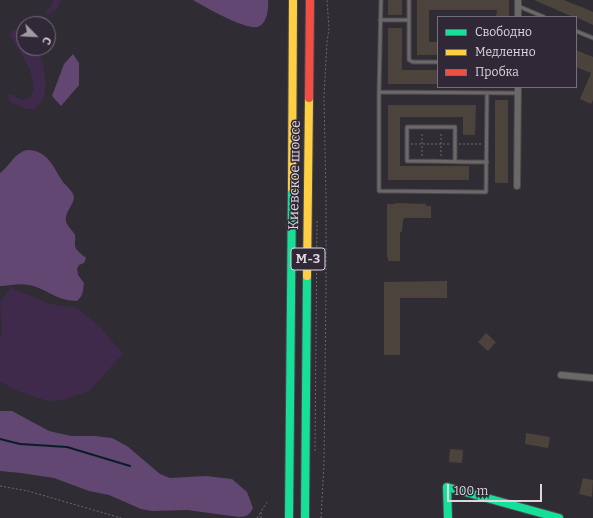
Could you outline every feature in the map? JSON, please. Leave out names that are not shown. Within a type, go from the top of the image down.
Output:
[{"type":"main road","name":"Киевское шоссе","points":[[289,518],[293,0]]},
{"type":"main road","name":"Киевское шоссе","points":[[305,518],[310,0]]},
{"type":"main road","points":[[448,518],[447,487],[559,518]]},
{"type":"street","points":[[518,3],[518,16]]},
{"type":"street","points":[[517,186],[518,90]]},
{"type":"street","points":[[561,375],[593,378]]},
{"type":"lane","points":[[380,0],[379,191],[486,192],[487,93]]},
{"type":"lane","points":[[408,0],[409,60],[413,62],[437,62]]},
{"type":"lane","points":[[518,3],[542,16]]},
{"type":"lane","points":[[380,20],[408,20]]},
{"type":"lane","points":[[577,31],[593,38]]},
{"type":"lane","points":[[379,92],[487,93],[518,90]]},
{"type":"lane","points":[[455,162],[455,127],[407,127],[407,161],[441,161],[455,162],[486,162]]},
{"type":"path","points":[[321,518],[324,464],[326,273],[324,96],[329,29],[327,0]]},
{"type":"path","points":[[422,127],[422,161]]},
{"type":"path","points":[[441,161],[442,127]]},
{"type":"path","points":[[407,144],[486,144]]},
{"type":"path","points":[[0,486],[28,492],[121,518]]},
{"type":"path","points":[[257,518],[268,500]]},
{"type":"path","points":[[261,511],[261,518]]},
{"type":"shaded area","points":[[53,0],[61,0],[56,10],[46,15],[47,10],[52,6]]},
{"type":"shaded area","points":[[193,0],[268,0],[268,12],[265,20],[260,26],[251,27],[224,17]]},
{"type":"shaded area","points":[[14,29],[16,30],[16,45],[10,35]]},
{"type":"shaded area","points":[[73,54],[79,63],[79,85],[61,106],[52,96],[64,64]]},
{"type":"shaded area","points":[[22,56],[40,56],[46,84],[43,100],[35,109],[27,109],[10,102],[8,95],[11,94],[21,100],[29,99],[34,88],[30,69]]},
{"type":"shaded area","points":[[27,150],[40,153],[49,160],[74,197],[67,214],[66,222],[75,235],[76,248],[86,258],[84,263],[79,265],[77,269],[78,275],[84,283],[82,295],[77,301],[63,299],[42,289],[26,284],[0,286],[0,173],[15,157]]},
{"type":"shaded area","points":[[11,288],[50,304],[77,308],[99,326],[123,354],[89,391],[63,400],[48,401],[15,390],[0,381],[0,341],[2,329],[0,302]]},
{"type":"shaded area","points":[[0,411],[12,411],[49,431],[71,436],[112,438],[127,446],[160,474],[170,478],[206,476],[232,479],[247,492],[253,508],[248,515],[239,517],[187,510],[152,511],[141,509],[109,495],[89,491],[54,478],[0,471]]},
{"type":"building","points":[[388,0],[402,0],[402,15],[388,15]]},
{"type":"building","points":[[417,0],[509,0],[509,16],[496,16],[497,10],[429,10],[429,42],[437,42],[437,55],[417,55]]},
{"type":"building","points":[[534,0],[564,0],[584,8],[593,12],[593,25],[577,17],[577,16],[571,16]]},
{"type":"building","points":[[388,28],[402,28],[402,70],[437,70],[437,84],[388,84]]},
{"type":"building","points":[[577,50],[593,57],[593,100],[591,104],[580,99],[591,73],[577,67]]},
{"type":"building","points":[[495,100],[508,100],[508,183],[495,183]]},
{"type":"building","points":[[388,105],[476,105],[475,135],[463,135],[463,117],[400,117],[400,166],[469,166],[469,180],[388,180]]},
{"type":"building","points":[[387,204],[426,204],[426,206],[431,206],[431,218],[404,218],[402,232],[400,232],[400,261],[388,261]]},
{"type":"building","points":[[447,281],[447,298],[400,298],[400,355],[384,355],[384,282]]},
{"type":"building","points":[[486,333],[496,342],[488,351],[478,342]]},
{"type":"building","points":[[526,433],[550,437],[548,448],[525,444]]},
{"type":"building","points":[[450,449],[463,450],[462,463],[449,462]]},
{"type":"building","points":[[583,478],[593,480],[592,497],[579,494]]},
{"type":"waterway","points":[[0,439],[20,444],[67,447],[130,466]]},
{"type":"traffic: fast","points":[[289,518],[292,189]]},
{"type":"traffic: fast","points":[[305,518],[307,276]]},
{"type":"traffic: fast","points":[[448,518],[447,487],[559,518]]},
{"type":"traffic: slow","points":[[292,189],[293,0]]},
{"type":"traffic: slow","points":[[307,276],[309,98]]},
{"type":"traffic: jam","points":[[309,98],[310,0]]}]
